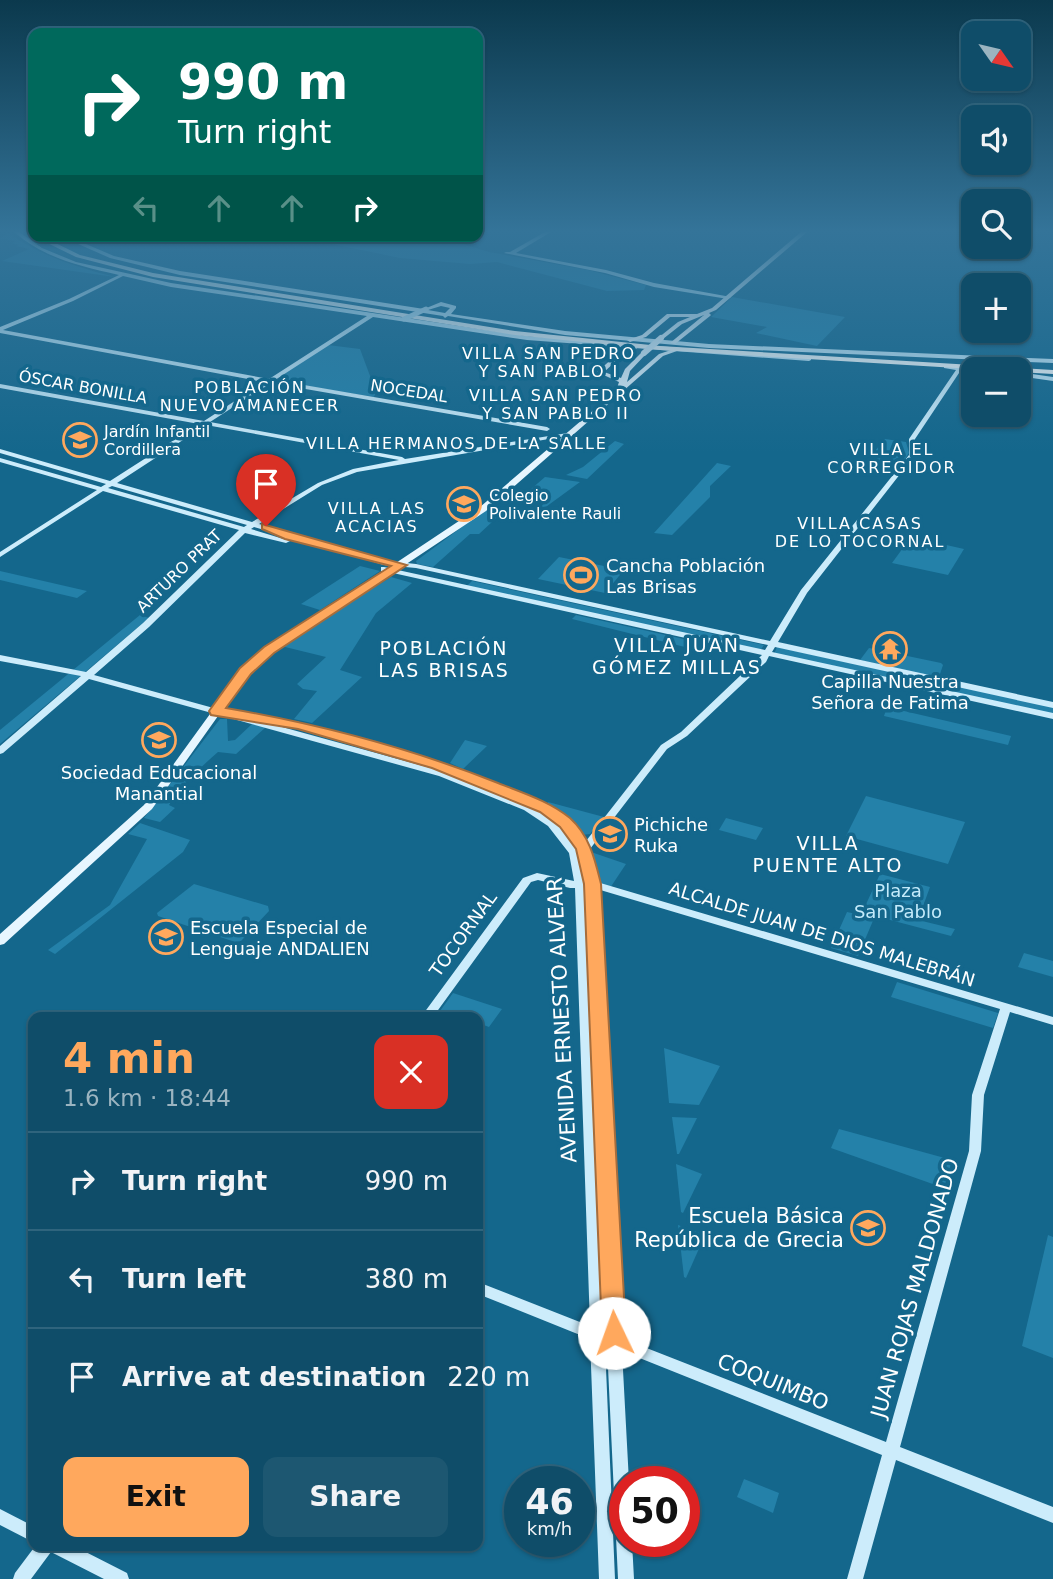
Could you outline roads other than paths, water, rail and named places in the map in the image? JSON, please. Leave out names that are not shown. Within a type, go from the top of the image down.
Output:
[{"type":"highway","points":[[343,306],[500,331],[660,348],[961,365]]},
{"type":"highway","points":[[362,306],[495,327],[658,345],[1053,371]]},
{"type":"highway","points":[[1031,369],[1053,371]]},
{"type":"main road","points":[[0,330],[54,306]]},
{"type":"main road","points":[[307,306],[658,353]]},
{"type":"main road","points":[[383,306],[629,340],[646,339],[675,344],[960,368],[912,439],[912,456],[804,592],[767,654],[684,734],[664,747],[576,860]]},
{"type":"main road","points":[[402,320],[437,306]]},
{"type":"main road","points":[[445,316],[454,307],[449,306]]},
{"type":"main road","points":[[0,942],[142,813],[246,671],[269,650],[401,565],[414,562],[496,500],[640,374],[658,353],[675,344],[717,306]]},
{"type":"main road","points":[[646,339],[666,316],[700,315],[712,310]]},
{"type":"main road","points":[[0,555],[208,424],[371,316]]},
{"type":"main road","points":[[684,317],[698,323]]},
{"type":"main road","points":[[619,392],[625,372],[684,317]]},
{"type":"main road","name":"NOCEDAL","points":[[0,330],[272,382],[572,433]]},
{"type":"main road","points":[[675,344],[1053,361]]},
{"type":"main road","points":[[613,346],[622,352]]},
{"type":"main road","points":[[624,382],[600,371],[622,352],[634,348]]},
{"type":"main road","points":[[606,376],[625,372],[640,374]]},
{"type":"main road","points":[[1031,376],[1053,379]]},
{"type":"main road","name":"ÓSCAR BONILLA","points":[[0,386],[410,461]]},
{"type":"main road","name":"ARTURO PRAT","points":[[0,751],[154,617],[249,526],[337,476],[572,433]]},
{"type":"main road","points":[[0,451],[116,483],[330,554],[392,571],[1053,716]]},
{"type":"main road","points":[[0,460],[105,490],[401,565]]},
{"type":"main road","points":[[0,562],[105,490]]},
{"type":"main road","points":[[330,554],[349,553]]},
{"type":"main road","points":[[414,562],[1053,705]]},
{"type":"main road","points":[[0,658],[87,676],[216,711]]},
{"type":"main road","name":"AVENIDA ERNESTO ALVEAR","points":[[216,711],[299,725],[429,761],[538,804],[560,818],[584,849],[626,1578]]},
{"type":"main road","name":"AVENIDA ERNESTO ALVEAR","points":[[216,711],[430,769],[520,805],[558,829],[576,860],[586,885],[607,1577]]},
{"type":"main road","points":[[578,838],[594,836]]},
{"type":"main road","name":"ALCALDE JUAN DE DIOS MALEBRÁN","points":[[532,877],[586,885],[1053,1021]]},
{"type":"main road","name":"TOCORNAL","points":[[431,1012],[532,877]]},
{"type":"main road","name":"JUAN ROJAS MALDONADO","points":[[855,1579],[975,1151],[978,1095],[1006,1007]]},
{"type":"main road","name":"COQUIMBO","points":[[483,1290],[1053,1516]]},
{"type":"main road","points":[[0,1517],[28,1531]]},
{"type":"main road","points":[[22,1579],[42,1551]]},
{"type":"main road","points":[[67,1551],[121,1579]]},
{"type":"main road","points":[[607,1577],[626,1578]]},
{"type":"place","name":"Jardín Infantil Cordillera","points":[[80,440]]},
{"type":"place","name":"Colegio Polivalente Rauli","points":[[464,504]]},
{"type":"place","name":"Cancha Población Las Brisas","points":[[581,575]]},
{"type":"place","name":"Capilla Nuestra Señora de Fatima","points":[[890,649]]},
{"type":"place","name":"Sociedad Educacional Manantial","points":[[159,740]]},
{"type":"place","name":"Pichiche Ruka","points":[[610,834]]},
{"type":"place","name":"Escuela Especial de Lenguaje ANDALIEN","points":[[166,937]]},
{"type":"place","name":"Escuela Básica República de Grecia","points":[[868,1228]]},
{"type":"district","name":"VILLA SAN PEDRO Y SAN PABLO I","points":[[549,362]]},
{"type":"district","name":"POBLACIÓN NUEVO AMANECER","points":[[250,396]]},
{"type":"district","name":"VILLA SAN PEDRO Y SAN PABLO II","points":[[556,404]]},
{"type":"district","name":"VILLA HERMANOS DE LA SALLE","points":[[457,443]]},
{"type":"district","name":"VILLA EL CORREGIDOR","points":[[892,458]]},
{"type":"district","name":"VILLA LAS ACACIAS","points":[[377,517]]},
{"type":"district","name":"VILLA CASAS DE LO TOCORNAL","points":[[860,532]]},
{"type":"district","name":"VILLA JUAN GÓMEZ MILLAS","points":[[677,656]]},
{"type":"district","name":"POBLACIÓN LAS BRISAS","points":[[444,659]]},
{"type":"district","name":"VILLA PUENTE ALTO","points":[[828,854]]},
{"type":"park label","name":"Plaza San Pablo","points":[[898,900]]}]
